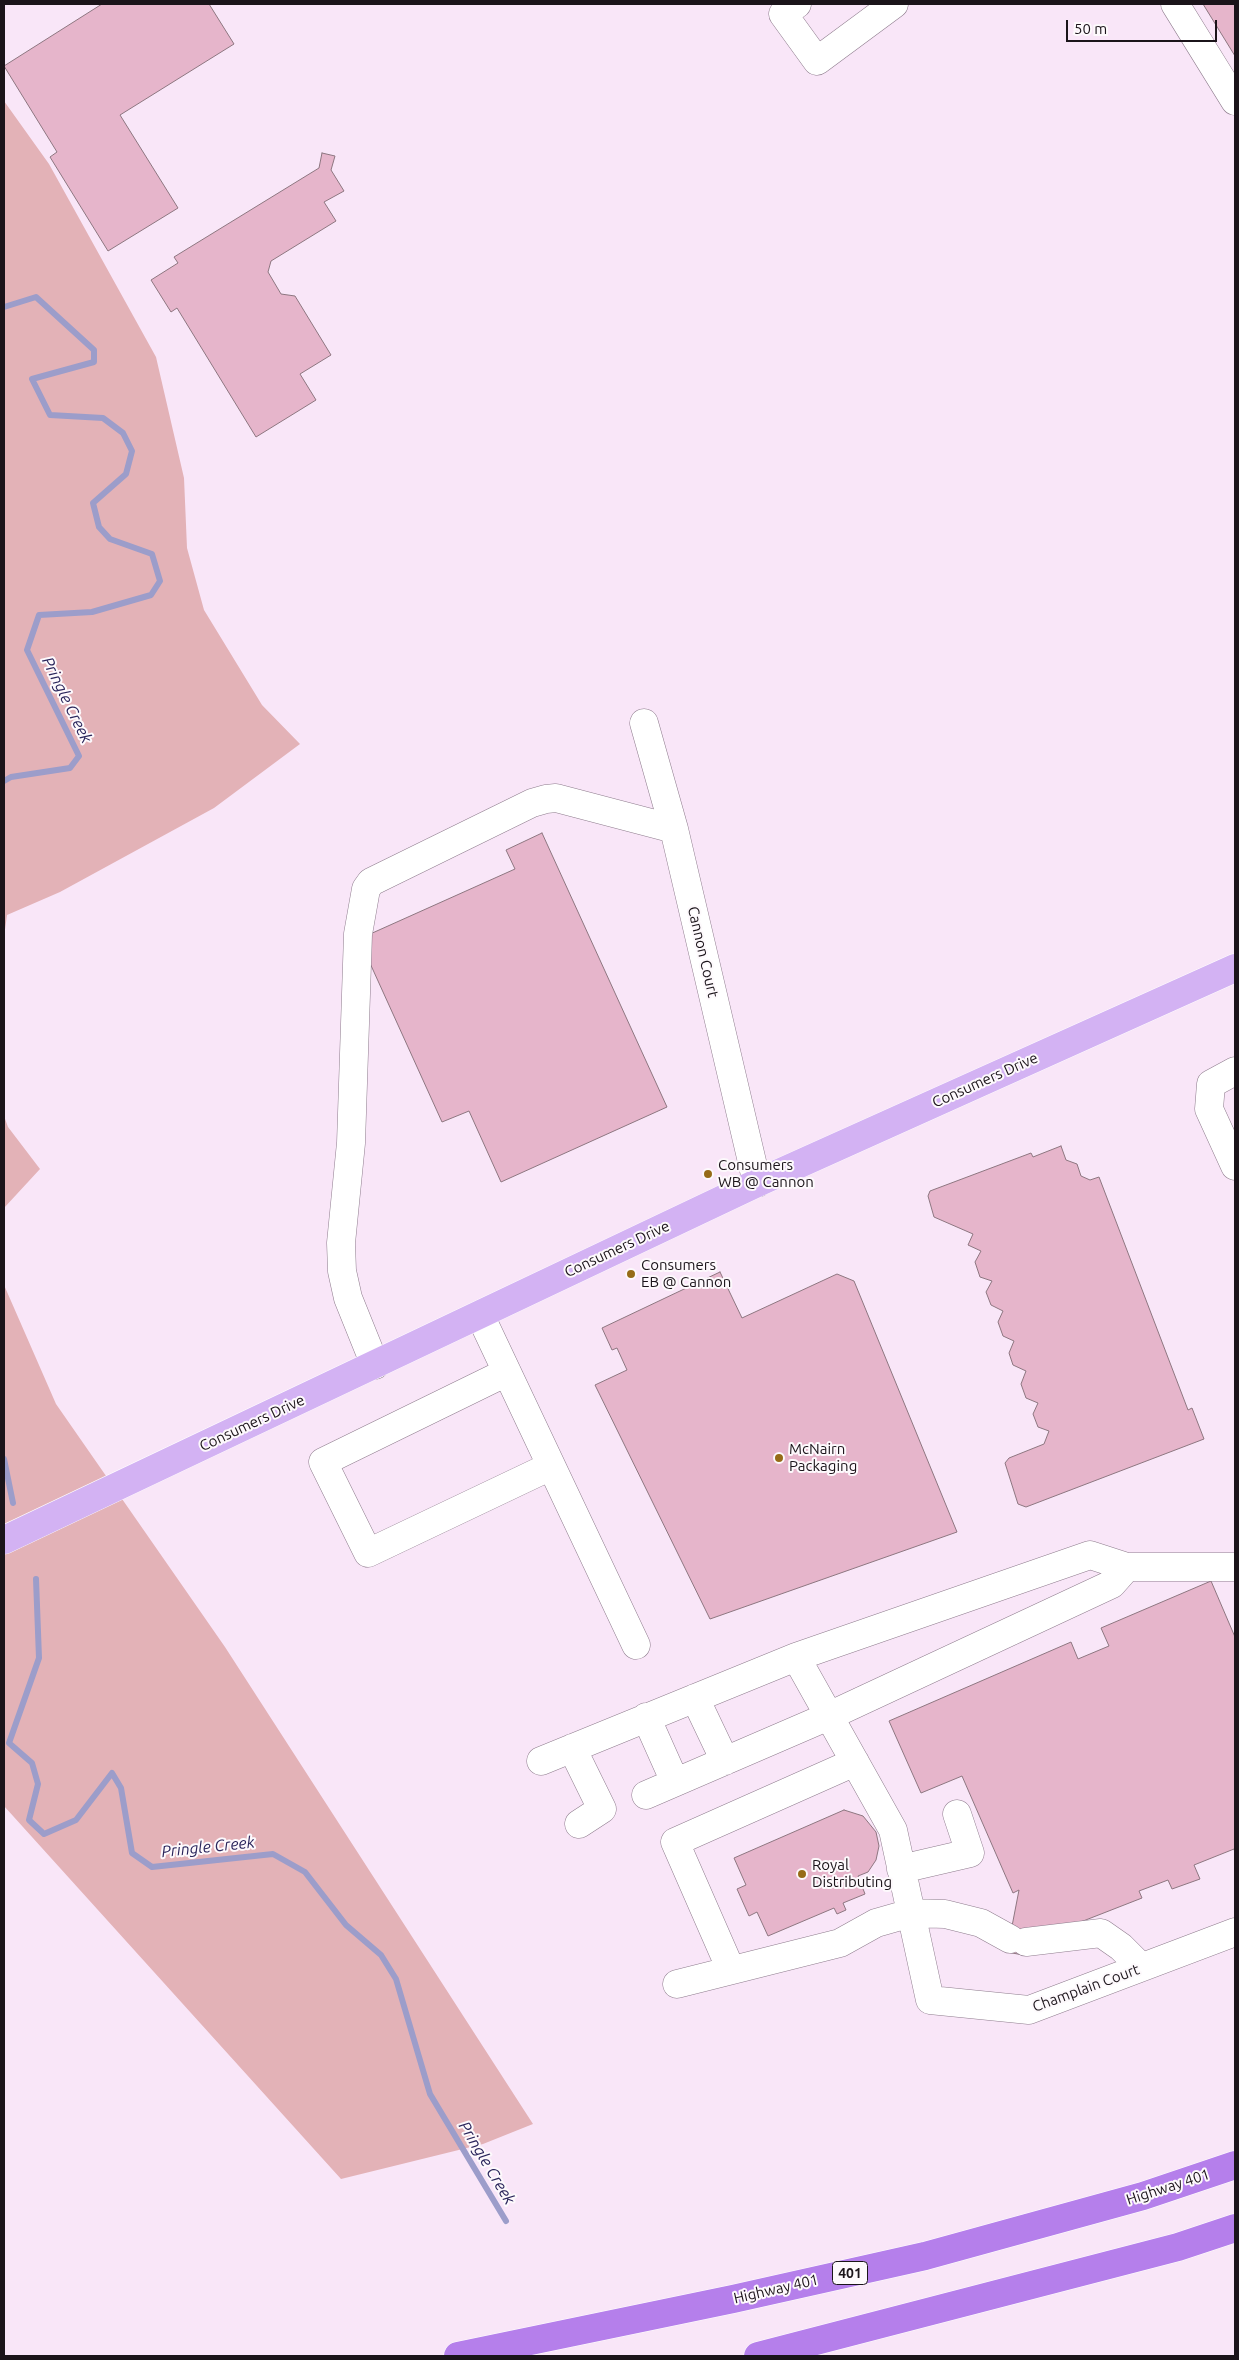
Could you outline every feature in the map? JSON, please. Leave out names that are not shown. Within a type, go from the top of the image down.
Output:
[{"type":"highway","name":"Highway 401","points":[[458,2356],[733,2299],[925,2256],[1143,2196],[1235,2165]]},
{"type":"highway","points":[[758,2356],[1178,2247],[1235,2228]]},
{"type":"main road","name":"Consumers Drive","points":[[4,1540],[757,1183],[1235,968]]},
{"type":"street","points":[[797,4],[783,14],[817,61],[894,4]]},
{"type":"street","points":[[1175,4],[1235,101]]},
{"type":"street","name":"Cannon Court","points":[[644,723],[674,829],[757,1183]]},
{"type":"street","points":[[375,1365],[348,1298],[342,1271],[341,1243],[351,1143],[358,934],[366,889],[371,882],[532,803],[546,799],[556,798],[674,829]]},
{"type":"street","points":[[1235,1071],[1211,1084],[1209,1109],[1235,1166]]},
{"type":"street","points":[[480,1315],[636,1645]]},
{"type":"street","points":[[507,1372],[323,1462],[368,1552],[551,1466]]},
{"type":"street","points":[[541,1760],[796,1657],[1090,1555],[1127,1567],[1235,1567]]},
{"type":"street","points":[[646,1795],[829,1716],[1112,1584],[1127,1567]]},
{"type":"street","points":[[796,1657],[893,1830],[911,1912]]},
{"type":"street","points":[[695,1698],[725,1761]]},
{"type":"street","points":[[646,1718],[675,1782]]},
{"type":"street","points":[[572,1748],[602,1809],[579,1824]]},
{"type":"street","points":[[731,1970],[676,1842],[855,1762]]},
{"type":"street","points":[[902,1869],[970,1853],[957,1814]]},
{"type":"street","points":[[678,1984],[840,1944],[876,1923],[911,1912],[945,1914],[981,1923],[1018,1941],[1101,1933],[1121,1947],[1141,1967]]},
{"type":"street","name":"Champlain Court","points":[[911,1912],[930,2000],[1029,2010],[1235,1932]]},
{"type":"shaded area","points":[[4,101],[49,164],[156,357],[184,478],[187,548],[204,610],[262,705],[300,744],[214,808],[60,892],[7,915],[4,937]]},
{"type":"shaded area","points":[[4,1116],[8,1127],[40,1169],[4,1208]]},
{"type":"shaded area","points":[[4,1285],[56,1404],[225,1647],[533,2124],[483,2144],[341,2179],[4,1806]]},
{"type":"building","points":[[102,4],[209,4],[234,44],[120,115],[178,208],[108,251],[50,157],[57,152],[4,66]]},
{"type":"building","points":[[1203,4],[1235,4],[1235,56]]},
{"type":"building","points":[[322,153],[335,156],[331,170],[344,191],[324,202],[336,221],[271,261],[268,272],[281,294],[295,296],[331,355],[300,374],[316,400],[256,437],[177,308],[171,312],[151,280],[178,263],[174,257],[319,168]]},
{"type":"building","points":[[542,833],[667,1107],[501,1182],[469,1111],[442,1122],[359,939],[515,869],[506,850]]},
{"type":"building","points":[[1061,1146],[1066,1160],[1077,1164],[1081,1176],[1090,1180],[1099,1177],[1188,1410],[1192,1408],[1204,1439],[1026,1507],[1018,1504],[1005,1463],[1009,1458],[1044,1444],[1049,1431],[1038,1427],[1033,1414],[1038,1403],[1026,1398],[1021,1384],[1026,1371],[1013,1365],[1009,1353],[1014,1341],[1003,1336],[998,1322],[1003,1311],[991,1305],[986,1292],[992,1281],[980,1277],[975,1262],[981,1251],[968,1245],[973,1234],[934,1217],[928,1196],[930,1191],[1031,1153],[1033,1157]]},
{"type":"building","name":"McNairn Packaging","points":[[720,1272],[742,1318],[837,1274],[854,1281],[957,1532],[710,1619],[595,1385],[627,1370],[617,1348],[612,1350],[602,1328]]},
{"type":"building","points":[[1211,1581],[1235,1637],[1235,1853],[1234,1849],[1194,1865],[1200,1879],[1172,1889],[1168,1880],[1139,1891],[1142,1898],[1078,1923],[1023,1955],[1007,1952],[1019,1890],[1013,1893],[962,1776],[921,1793],[889,1721],[1071,1642],[1078,1659],[1109,1646],[1101,1628]]},
{"type":"building","name":"Royal Distributing","points":[[844,1810],[863,1816],[876,1832],[879,1846],[876,1860],[868,1872],[858,1876],[865,1894],[843,1903],[846,1910],[837,1914],[834,1908],[768,1936],[757,1912],[749,1916],[737,1889],[746,1885],[734,1858]]},
{"type":"waterway","name":"Pringle Creek","points":[[4,307],[36,297],[94,350],[94,362],[32,379],[50,415],[103,418],[123,433],[132,451],[126,474],[93,503],[99,527],[110,539],[152,554],[160,581],[151,595],[92,612],[39,615],[27,650],[79,756],[70,768],[11,777],[4,781]]},
{"type":"waterway","name":"Pringle Creek","points":[[4,1459],[13,1503]]},
{"type":"waterway","name":"Pringle Creek","points":[[36,1579],[39,1658],[9,1743],[32,1763],[38,1784],[29,1820],[44,1834],[76,1820],[112,1773],[121,1788],[132,1853],[152,1867],[273,1854],[305,1872],[346,1925],[381,1955],[396,1979],[430,2094],[506,2221]]},
{"type":"place","name":"Consumers WB @ Cannon","points":[[708,1174]]},
{"type":"place","name":"Consumers EB @ Cannon","points":[[631,1274]]},
{"type":"place","name":"McNairn Packaging","points":[[779,1458]]},
{"type":"place","name":"Royal Distributing","points":[[802,1874]]}]
